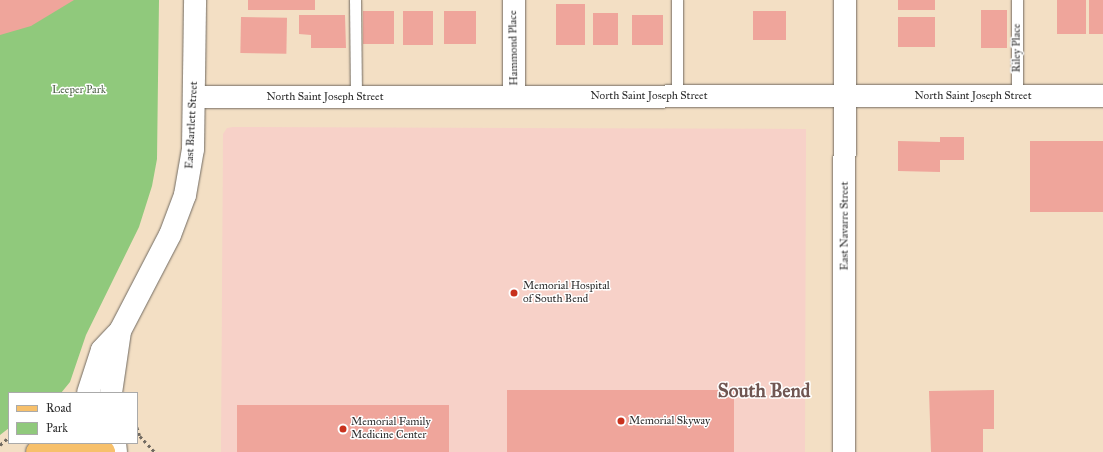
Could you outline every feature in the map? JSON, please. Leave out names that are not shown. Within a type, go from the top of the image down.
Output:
[{"type":"main road","points":[[44,447],[67,444],[104,452]]},
{"type":"street","name":"East Bartlett Street","points":[[88,392],[102,350],[120,331],[170,235],[181,208],[193,149],[195,97],[195,0]]},
{"type":"street","name":"Hammond Place","points":[[514,0],[514,96]]},
{"type":"street","name":"East Navarre Street","points":[[844,452],[845,0]]},
{"type":"street","name":"North Saint Joseph Street","points":[[195,97],[1103,96]]},
{"type":"street","name":"East Bartlett Street","points":[[111,392],[120,331]]},
{"type":"lane","points":[[355,0],[356,97]]},
{"type":"lane","points":[[676,0],[678,96]]},
{"type":"lane","name":"Riley Place","points":[[1017,0],[1017,96]]},
{"type":"path","points":[[138,430],[140,436],[155,452]]},
{"type":"path","points":[[0,444],[8,438]]},
{"type":"shaded area","name":"Memorial Hospital of South Bend","points":[[227,128],[806,129],[805,452],[221,452],[223,134]]},
{"type":"green space","name":"Leeper Park","points":[[0,0],[159,0],[157,159],[152,186],[139,227],[86,335],[70,382],[62,392],[8,392],[8,429],[0,435]]},
{"type":"building","points":[[0,0],[74,0],[31,26],[0,35]]},
{"type":"building","points":[[248,0],[315,0],[315,10],[248,10]]},
{"type":"building","points":[[898,0],[935,0],[935,10],[898,10]]},
{"type":"building","points":[[1057,0],[1086,0],[1086,34],[1057,34]]},
{"type":"building","points":[[1089,0],[1103,0],[1103,34],[1089,34]]},
{"type":"building","points":[[556,4],[585,4],[585,45],[556,45]]},
{"type":"building","points":[[981,10],[1007,10],[1007,48],[981,48]]},
{"type":"building","points":[[363,11],[394,11],[394,44],[363,44]]},
{"type":"building","points":[[403,11],[433,11],[433,45],[403,45]]},
{"type":"building","points":[[444,11],[476,11],[476,44],[444,44]]},
{"type":"building","points":[[753,11],[786,11],[786,40],[753,40]]},
{"type":"building","points":[[593,13],[618,13],[618,45],[593,45]]},
{"type":"building","points":[[299,15],[345,15],[346,48],[311,48],[311,35],[299,34]]},
{"type":"building","points":[[632,15],[663,15],[663,45],[632,45]]},
{"type":"building","points":[[241,17],[287,18],[286,54],[240,53]]},
{"type":"building","points":[[898,17],[935,17],[935,47],[898,47]]},
{"type":"building","points":[[940,137],[964,137],[964,160],[940,160],[940,172],[898,171],[898,141],[940,142]]},
{"type":"building","points":[[1030,141],[1103,141],[1103,212],[1030,212]]},
{"type":"building","name":"Memorial Skyway","points":[[507,390],[734,390],[734,452],[507,452]]},
{"type":"building","points":[[994,390],[994,429],[983,429],[983,452],[931,452],[929,391]]},
{"type":"building","name":"Memorial Family Medicine Center","points":[[237,405],[449,405],[449,452],[237,452]]},
{"type":"place","name":"Memorial Hospital of South Bend","points":[[514,293]]},
{"type":"place","name":"Memorial Skyway","points":[[621,421]]},
{"type":"place","name":"Memorial Family Medicine Center","points":[[343,429]]},
{"type":"district","name":"South Bend","points":[[764,391]]}]
